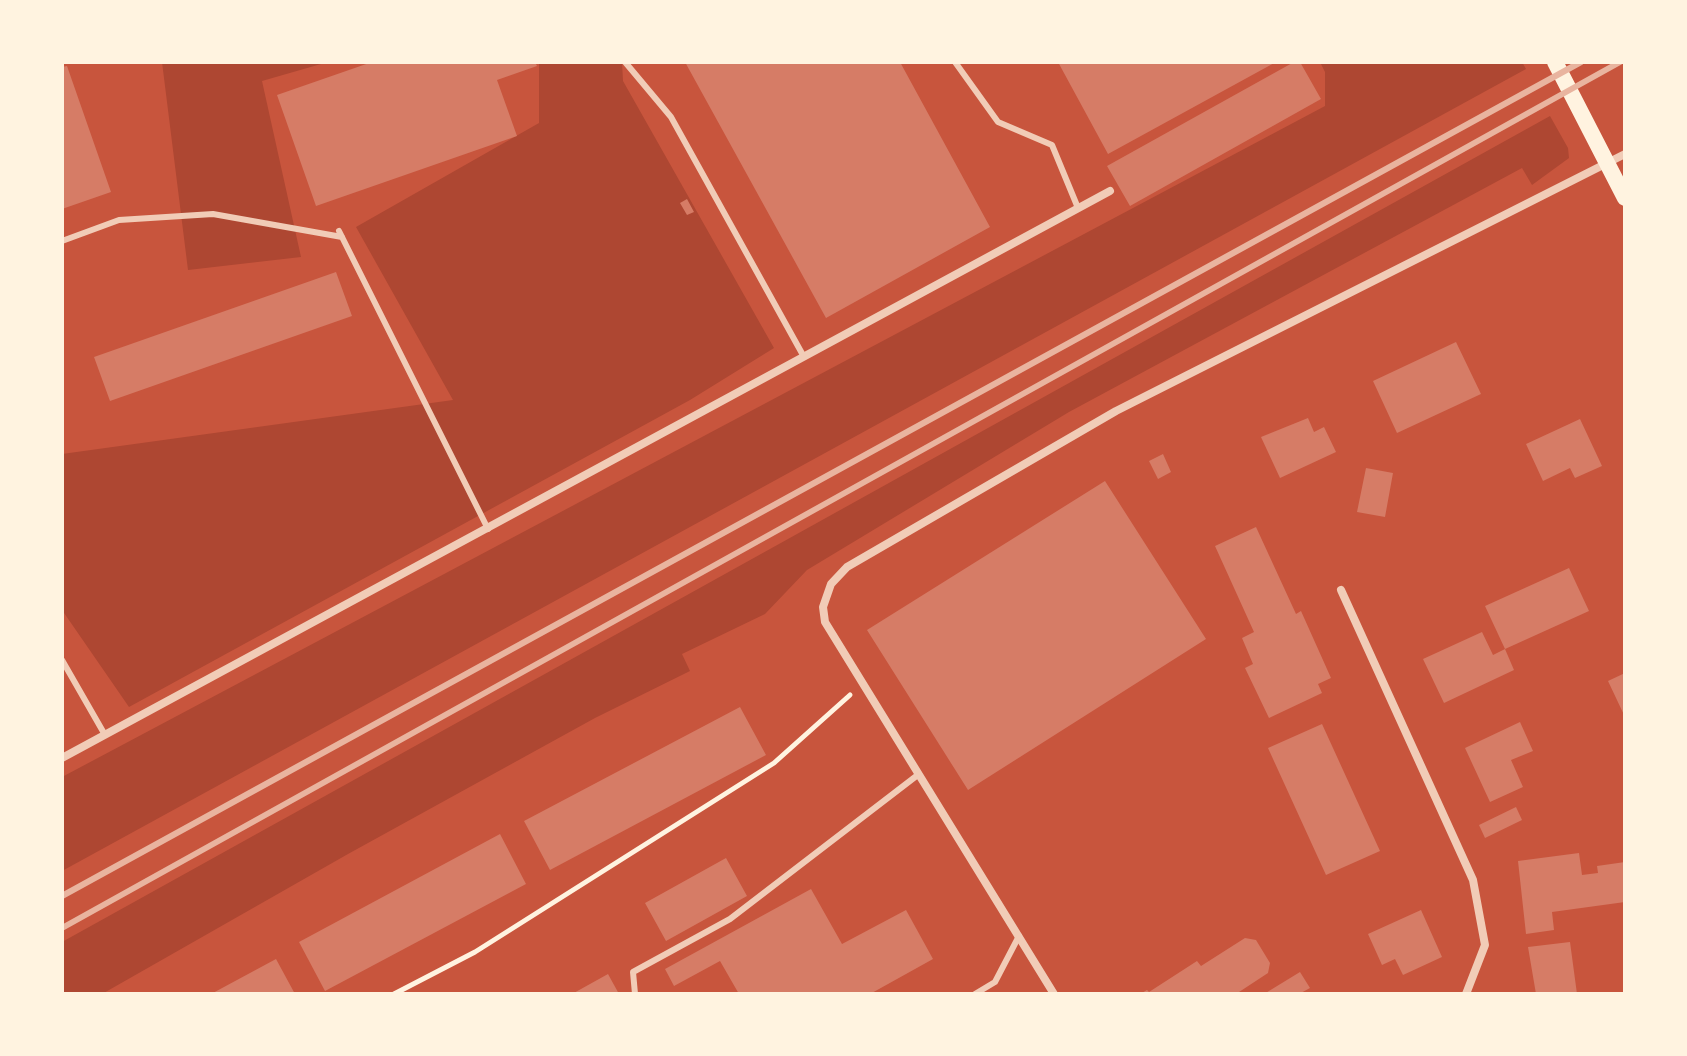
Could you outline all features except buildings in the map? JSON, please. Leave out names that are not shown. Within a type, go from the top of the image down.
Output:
[{"type":"main road","points":[[1555,62],[1625,198]]},
{"type":"street","points":[[1054,994],[825,622],[823,607],[831,584],[847,567],[1116,411],[1625,154]]},
{"type":"street","points":[[62,758],[1110,191]]},
{"type":"street","points":[[1341,590],[1473,880],[1485,945],[1466,994]]},
{"type":"lane","points":[[625,62],[671,117],[804,357]]},
{"type":"lane","points":[[955,62],[998,122],[1052,145],[1078,208]]},
{"type":"lane","points":[[62,241],[119,220],[213,214],[340,234],[488,529]]},
{"type":"lane","points":[[62,660],[105,735]]},
{"type":"lane","points":[[635,994],[633,972],[730,919],[919,774]]},
{"type":"lane","points":[[975,994],[995,982],[1019,936]]},
{"type":"path","points":[[394,994],[475,952],[774,763],[863,684]]},
{"type":"shaded area","points":[[162,62],[328,62],[262,81],[301,257],[188,270]]},
{"type":"shaded area","points":[[539,62],[622,62],[623,81],[774,348],[690,400],[129,707],[62,610],[62,454],[453,400],[356,227],[539,123]]},
{"type":"shaded area","points":[[1320,62],[1522,62],[1526,69],[62,871],[62,777],[1325,106],[1325,72]]},
{"type":"shaded area","points":[[1550,116],[1568,148],[1569,158],[1532,185],[1522,168],[1069,412],[807,570],[765,614],[682,654],[690,671],[595,718],[102,994],[62,994],[62,942]]},
{"type":"railway","points":[[62,896],[1581,62]]},
{"type":"railway","points":[[62,928],[1620,62]]}]
